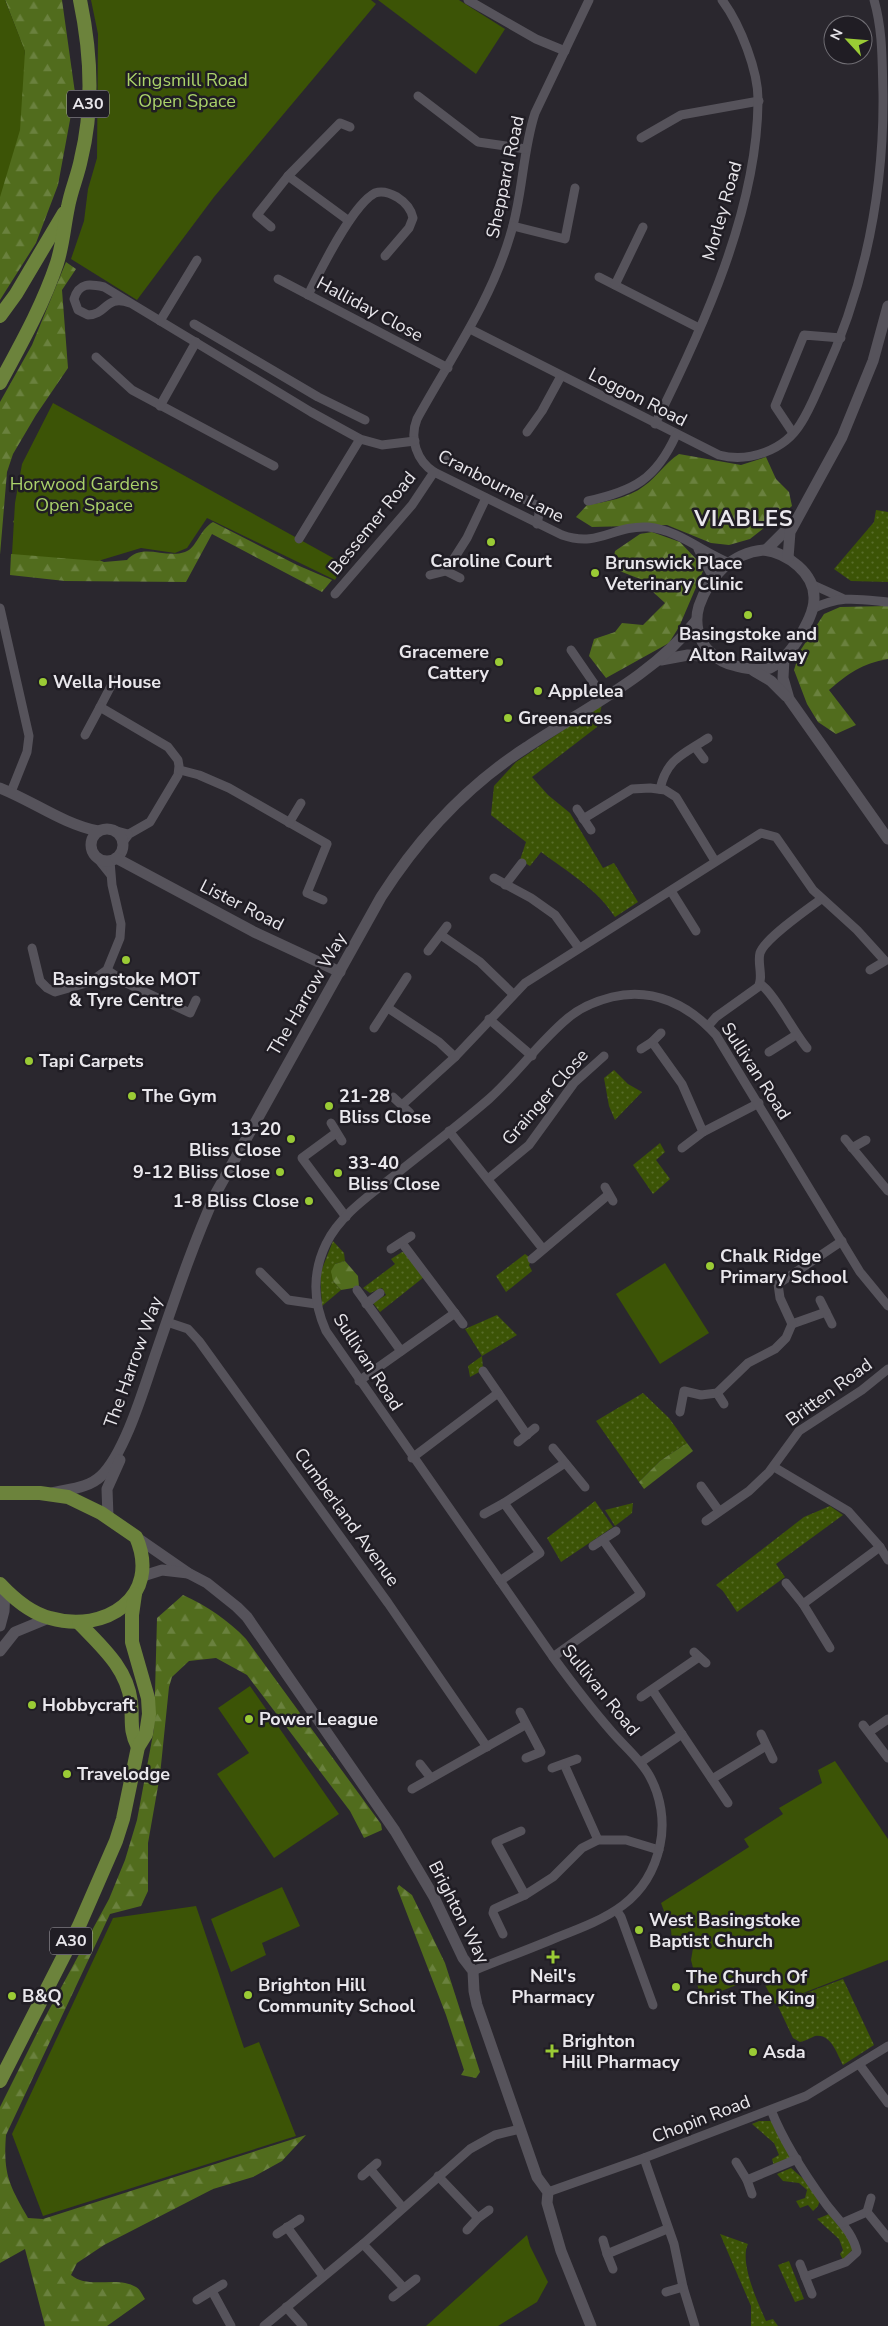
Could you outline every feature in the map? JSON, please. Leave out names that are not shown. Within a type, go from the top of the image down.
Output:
[{"type":"main road","name":"A30","points":[[0,383],[48,286],[65,232],[68,206],[86,134],[90,76],[87,33],[80,0]]},
{"type":"main road","name":"A30","points":[[0,316],[21,287],[68,206]]},
{"type":"main road","points":[[2,1491],[50,1494],[79,1502],[108,1518],[136,1537]]},
{"type":"main road","name":"A30","points":[[0,2081],[80,1926],[113,1850],[130,1791],[138,1747],[146,1734],[149,1714],[148,1698],[132,1642],[132,1615],[135,1594],[143,1576],[144,1563],[136,1537]]},
{"type":"main road","name":"A30","points":[[2,1587],[20,1603],[49,1618],[79,1623],[106,1616],[122,1607],[135,1594]]},
{"type":"main road","name":"A30","points":[[79,1623],[107,1652],[121,1672],[130,1702],[131,1734],[138,1747]]},
{"type":"street","points":[[468,0],[536,40],[565,51]]},
{"type":"street","name":"Sheppard Road","points":[[415,441],[417,419],[470,329],[494,280],[513,226],[526,149],[535,114],[589,0]]},
{"type":"street","name":"Morley Road","points":[[655,424],[699,328],[724,267],[752,175],[759,101],[755,74],[743,40],[722,0]]},
{"type":"street","name":"Loggon Road","points":[[470,329],[676,435],[719,455],[735,458],[751,456],[771,449],[793,433],[802,422],[841,338],[864,263],[882,153],[883,57],[879,20],[874,0]]},
{"type":"street","points":[[418,96],[478,142],[526,149]]},
{"type":"street","points":[[641,138],[681,114],[759,101]]},
{"type":"street","points":[[271,227],[257,215],[288,176],[340,123],[350,127]]},
{"type":"street","points":[[288,176],[349,221]]},
{"type":"street","points":[[513,226],[565,239],[576,188]]},
{"type":"street","points":[[308,295],[349,221],[368,199],[378,192],[391,193],[404,203],[412,214],[412,222],[385,256]]},
{"type":"street","points":[[615,285],[643,227]]},
{"type":"street","points":[[160,321],[197,260]]},
{"type":"street","points":[[599,277],[699,328]]},
{"type":"street","name":"Halliday Close","points":[[278,279],[448,368]]},
{"type":"street","points":[[130,303],[118,300],[107,303],[98,312],[88,315],[78,310],[74,299],[79,288],[86,284],[110,289],[130,303],[311,412],[360,439],[382,445],[415,441]]},
{"type":"street","points":[[788,558],[788,541],[795,521],[842,437],[873,361],[888,306]]},
{"type":"street","points":[[194,324],[318,397],[365,420]]},
{"type":"street","points":[[793,433],[775,406],[804,336],[841,338]]},
{"type":"street","points":[[160,406],[196,342]]},
{"type":"street","points":[[96,357],[132,390],[274,466]]},
{"type":"street","points":[[527,432],[542,411],[562,376]]},
{"type":"street","points":[[311,412],[318,397]]},
{"type":"street","points":[[588,501],[616,495],[649,477],[665,456],[676,435]]},
{"type":"street","points":[[299,539],[360,439]]},
{"type":"street","name":"Cranbourne Lane","points":[[415,441],[418,455],[425,467],[562,536],[582,541],[629,528],[658,529],[676,534],[710,555],[730,563]]},
{"type":"street","points":[[447,460],[538,506],[537,524]]},
{"type":"street","name":"Bessemer Road","points":[[335,594],[412,505],[434,472]]},
{"type":"street","points":[[446,571],[467,538],[486,498]]},
{"type":"street","points":[[766,550],[795,521]]},
{"type":"street","name":"Cranbourne Lane","points":[[696,546],[704,557],[713,578]]},
{"type":"street","points":[[766,550],[788,558],[798,566],[811,584],[814,597],[812,609],[799,637],[784,658],[772,667],[751,669],[730,665],[715,656],[702,641],[696,620],[701,602],[713,578],[730,563],[748,553],[766,550]]},
{"type":"street","points":[[430,575],[446,571],[460,578]]},
{"type":"street","points":[[811,584],[844,599]]},
{"type":"street","points":[[812,609],[831,600],[888,602]]},
{"type":"street","points":[[0,608],[30,736],[27,752],[5,790],[80,828],[98,831],[107,828],[117,832],[116,851],[110,874],[121,924],[120,938],[107,970],[90,982],[55,992],[47,988],[40,981],[32,948]]},
{"type":"street","name":"The Harrow Way","points":[[108,1518],[107,1489],[120,1460],[121,1449],[194,1243],[216,1193],[396,875],[418,843],[446,811],[502,764],[660,660],[682,639],[696,620]]},
{"type":"street","points":[[571,650],[604,698]]},
{"type":"street","name":"The Harrow Way","points":[[660,660],[688,655],[715,656]]},
{"type":"street","points":[[784,658],[783,678],[789,699]]},
{"type":"street","points":[[751,669],[771,681],[789,699],[888,839]]},
{"type":"street","points":[[85,734],[114,680]]},
{"type":"street","points":[[80,828],[91,844],[92,852],[116,851],[150,822],[180,770],[178,760],[168,747],[100,706]]},
{"type":"street","points":[[660,789],[667,769],[676,758],[708,738]]},
{"type":"street","points":[[695,747],[704,759]]},
{"type":"street","points":[[180,770],[199,775],[229,788],[327,844],[307,893],[323,900]]},
{"type":"street","points":[[583,819],[632,789],[660,789],[676,797],[715,861]]},
{"type":"street","points":[[289,823],[301,803]]},
{"type":"street","points":[[577,809],[591,830]]},
{"type":"street","points":[[91,844],[98,831]]},
{"type":"street","points":[[402,1105],[455,1057],[525,983],[761,833],[768,833],[776,837],[821,899],[857,930],[886,961],[870,970]]},
{"type":"street","name":"Lister Road","points":[[116,851],[130,866],[254,932],[340,972]]},
{"type":"street","points":[[504,885],[522,863]]},
{"type":"street","points":[[494,878],[531,898],[555,915],[579,948]]},
{"type":"street","points":[[671,891],[696,931]]},
{"type":"street","points":[[708,1026],[716,1017],[755,990],[760,984],[760,955],[766,942],[821,899]]},
{"type":"street","points":[[428,951],[447,926]]},
{"type":"street","points":[[441,935],[480,962],[513,994]]},
{"type":"street","points":[[107,970],[128,984],[190,1013],[196,1000]]},
{"type":"street","points":[[374,1028],[407,977]]},
{"type":"street","points":[[760,984],[770,994],[796,1035],[807,1048]]},
{"type":"street","name":"Sullivan Road","points":[[473,1970],[580,1929],[617,1911],[646,1880],[659,1850],[662,1834],[660,1806],[654,1784],[641,1762],[577,1691],[412,1458],[326,1331],[316,1304],[317,1272],[321,1256],[333,1232],[346,1217],[488,1100],[559,1026],[580,1009],[613,996],[640,994],[658,996],[683,1007],[708,1026],[725,1046],[783,1142],[795,1168],[870,1286],[888,1306]]},
{"type":"street","points":[[388,1008],[443,1045],[455,1057]]},
{"type":"street","points":[[490,1020],[532,1056]]},
{"type":"street","points":[[641,1049],[661,1033]]},
{"type":"street","points":[[769,1052],[796,1035]]},
{"type":"street","points":[[652,1042],[682,1084],[703,1132]]},
{"type":"street","name":"Grainger Close","points":[[488,1179],[529,1145],[574,1083],[604,1056]]},
{"type":"street","points":[[393,1097],[410,1114]]},
{"type":"street","points":[[682,1148],[703,1132],[759,1103]]},
{"type":"street","points":[[331,1123],[342,1141]]},
{"type":"street","points":[[449,1131],[543,1249]]},
{"type":"street","points":[[336,1132],[302,1158],[346,1217]]},
{"type":"street","points":[[845,1139],[888,1191]]},
{"type":"street","points":[[852,1148],[866,1140]]},
{"type":"street","points":[[532,1259],[609,1194]]},
{"type":"street","points":[[391,1248],[411,1236]]},
{"type":"street","points":[[792,1324],[780,1298],[778,1284],[842,1241]]},
{"type":"street","points":[[402,1243],[462,1324]]},
{"type":"street","points":[[260,1272],[288,1300],[316,1304]]},
{"type":"street","points":[[356,1290],[401,1350]]},
{"type":"street","points":[[366,1304],[380,1293]]},
{"type":"street","points":[[820,1300],[832,1324]]},
{"type":"street","points":[[680,1412],[684,1392],[701,1395],[717,1393],[748,1363],[775,1349],[786,1338],[792,1324],[826,1312]]},
{"type":"street","points":[[359,1381],[455,1313]]},
{"type":"street","name":"Cumberland Avenue","points":[[167,1322],[188,1330],[203,1346],[388,1603],[487,1747]]},
{"type":"street","name":"Britten Road","points":[[706,1521],[749,1491],[774,1467],[789,1442],[799,1431],[862,1390],[888,1369]]},
{"type":"street","points":[[483,1371],[527,1435]]},
{"type":"street","points":[[412,1458],[498,1393]]},
{"type":"street","points":[[717,1393],[724,1404]]},
{"type":"street","points":[[518,1442],[535,1428]]},
{"type":"street","points":[[553,1448],[586,1487]]},
{"type":"street","name":"The Harrow Way","points":[[50,1494],[93,1483],[105,1472],[121,1449]]},
{"type":"street","points":[[484,1514],[565,1463]]},
{"type":"street","points":[[774,1467],[848,1511],[880,1547],[888,1560]]},
{"type":"street","points":[[701,1486],[719,1511]]},
{"type":"street","points":[[500,1581],[544,1550],[504,1503]]},
{"type":"street","points":[[593,1546],[616,1531]]},
{"type":"street","name":"Brighton Way","points":[[136,1537],[230,1600],[261,1635],[395,1831],[434,1897],[463,1958],[473,1970],[477,2005],[537,2177],[548,2192],[547,2203],[561,2251],[591,2326]]},
{"type":"street","points":[[553,1657],[641,1594],[603,1540]]},
{"type":"street","points":[[803,1604],[880,1547]]},
{"type":"street","name":"Brighton Way","points":[[143,1576],[162,1570],[188,1573]]},
{"type":"street","points":[[786,1583],[803,1604],[830,1648]]},
{"type":"street","points":[[0,1626],[4,1611],[2,1587]]},
{"type":"street","points":[[0,1651],[15,1632],[49,1618]]},
{"type":"street","points":[[641,1698],[699,1657]]},
{"type":"street","points":[[653,1691],[728,1802]]},
{"type":"street","points":[[520,1712],[525,1725],[541,1752],[526,1758]]},
{"type":"street","points":[[888,1719],[866,1728],[888,1758]]},
{"type":"street","points":[[412,1789],[525,1725]]},
{"type":"street","points":[[641,1762],[682,1734]]},
{"type":"street","points":[[761,1734],[773,1759]]},
{"type":"street","points":[[712,1779],[766,1746]]},
{"type":"street","points":[[552,1768],[577,1760]]},
{"type":"street","points":[[420,1764],[431,1778]]},
{"type":"street","points":[[564,1764],[598,1840]]},
{"type":"street","points":[[521,1831],[496,1842],[525,1895]]},
{"type":"street","points":[[503,1934],[493,1913],[494,1909],[525,1895],[553,1877],[582,1848],[598,1840],[626,1840],[659,1850]]},
{"type":"street","points":[[617,1911],[621,1917],[652,2005]]},
{"type":"street","name":"Chopin Road","points":[[548,2192],[644,2158],[821,2089],[888,2046]]},
{"type":"street","points":[[859,2064],[888,2103]]},
{"type":"street","points":[[771,2110],[797,2159],[826,2204],[854,2240],[857,2252],[846,2262],[805,2277]]},
{"type":"street","points":[[264,2326],[363,2244],[470,2149],[495,2135],[520,2129]]},
{"type":"street","points":[[644,2158],[674,2244],[683,2287],[695,2326]]},
{"type":"street","points":[[747,2180],[797,2159]]},
{"type":"street","points":[[736,2162],[747,2180],[752,2194]]},
{"type":"street","points":[[362,2176],[374,2166],[403,2208]]},
{"type":"street","points":[[438,2176],[478,2218]]},
{"type":"street","points":[[867,2212],[870,2198]]},
{"type":"street","points":[[467,2230],[489,2210]]},
{"type":"street","points":[[842,2223],[867,2212]]},
{"type":"street","points":[[867,2212],[888,2238]]},
{"type":"street","points":[[277,2234],[300,2219]]},
{"type":"street","points":[[287,2227],[323,2276]]},
{"type":"street","points":[[607,2254],[668,2230]]},
{"type":"street","points":[[603,2240],[613,2268]]},
{"type":"street","points":[[363,2244],[404,2288]]},
{"type":"street","points":[[800,2264],[812,2294]]},
{"type":"street","points":[[393,2297],[416,2279]]},
{"type":"street","points":[[198,2300],[223,2284]]},
{"type":"street","points":[[666,2292],[683,2287]]},
{"type":"street","points":[[212,2291],[231,2326]]},
{"type":"street","points":[[286,2307],[303,2326]]},
{"type":"green space","points":[[0,0],[5,0],[25,51],[20,130],[0,197]]},
{"type":"green space","points":[[5,0],[62,0],[75,93],[58,185],[36,243],[0,300],[0,150],[25,52]]},
{"type":"green space","name":"Kingsmill Road Open Space","points":[[91,0],[371,0],[376,4],[214,197],[137,300],[71,259],[84,221],[88,189],[97,158],[98,34]]},
{"type":"green space","points":[[378,0],[459,0],[505,29],[476,74]]},
{"type":"green space","points":[[66,262],[76,269],[62,290],[68,368],[36,415],[13,454],[7,472],[0,555],[0,402],[32,345]]},
{"type":"green space","name":"Horwood Gardens Open Space","points":[[53,403],[344,564],[335,580],[207,518],[187,548],[175,553],[141,548],[98,561],[12,554],[15,503],[22,464]]},
{"type":"green space","points":[[679,454],[741,465],[766,457],[776,479],[789,492],[792,506],[750,539],[729,545],[711,543],[667,525],[592,527],[576,517],[587,505],[617,499],[638,490]]},
{"type":"green space","points":[[25,498],[94,558],[104,562],[127,560],[133,555],[147,551],[170,554],[185,552],[192,547],[208,525],[213,522],[297,565],[332,580],[322,592],[212,534],[186,582],[65,581],[10,575],[11,554],[63,552],[13,522]]},
{"type":"green space","points":[[876,510],[888,512],[888,582],[851,581],[834,569],[874,522]]},
{"type":"green space","points":[[652,532],[680,542],[697,560],[703,571],[679,627],[669,643],[606,678],[589,656],[594,639],[615,632],[622,623],[643,625],[665,603],[652,591],[645,581],[612,568],[615,551],[640,534]]},
{"type":"green space","points":[[888,606],[888,659],[856,670],[829,690],[856,725],[836,734],[818,722],[807,704],[794,670],[800,651],[824,614],[840,607]]},
{"type":"green space","points":[[602,704],[597,727],[532,777],[548,795],[570,813],[603,868],[614,863],[638,902],[615,917],[591,889],[541,852],[530,866],[520,860],[526,842],[491,815],[494,786],[516,762]]},
{"type":"green space","points":[[614,1070],[628,1084],[642,1092],[615,1120],[609,1106],[604,1078]]},
{"type":"green space","points":[[660,1143],[665,1152],[656,1160],[670,1179],[653,1194],[633,1165]]},
{"type":"green space","points":[[333,1241],[344,1253],[345,1261],[335,1264],[333,1281],[341,1290],[322,1306],[320,1274]]},
{"type":"green space","points":[[402,1252],[407,1253],[424,1277],[380,1312],[373,1303],[386,1295],[382,1288],[370,1293],[363,1288],[395,1264],[391,1259]]},
{"type":"green space","points":[[525,1254],[532,1259],[529,1265],[532,1271],[506,1292],[496,1276]]},
{"type":"green space","points":[[345,1261],[358,1276],[359,1287],[341,1290],[333,1281],[331,1271],[335,1264]]},
{"type":"green space","points":[[665,1263],[709,1333],[660,1364],[616,1294]]},
{"type":"green space","points":[[497,1315],[517,1335],[482,1356],[465,1329]]},
{"type":"green space","points":[[482,1356],[483,1370],[470,1377],[468,1366]]},
{"type":"green space","points":[[643,1393],[669,1418],[687,1443],[660,1461],[639,1482],[596,1421]]},
{"type":"green space","points":[[687,1443],[693,1451],[644,1489],[639,1482],[660,1461]]},
{"type":"green space","points":[[595,1501],[613,1527],[561,1562],[547,1538]]},
{"type":"green space","points":[[633,1503],[632,1513],[615,1526],[605,1510]]},
{"type":"green space","points":[[830,1506],[843,1515],[776,1564],[785,1577],[737,1612],[723,1591],[716,1585],[804,1517]]},
{"type":"green space","points":[[183,1595],[217,1614],[246,1639],[381,1824],[382,1830],[364,1838],[350,1811],[247,1675],[216,1658],[189,1661],[172,1677],[169,1687],[160,1775],[148,1843],[148,1891],[141,1906],[110,1914],[6,2135],[5,2160],[9,2179],[16,2197],[28,2218],[43,2219],[306,2135],[282,2161],[253,2177],[213,2189],[104,2245],[77,2263],[71,2275],[86,2282],[120,2282],[128,2284],[137,2288],[145,2299],[107,2326],[45,2326],[25,2249],[0,2263],[0,2107],[43,2021],[109,1899],[125,1860],[137,1820],[154,1729],[157,1618]]},
{"type":"green space","points":[[250,1686],[339,1814],[274,1858],[217,1774],[249,1753],[218,1708]]},
{"type":"green space","points":[[835,1761],[888,1839],[888,1960],[775,2004],[763,1981],[757,1977],[701,1999],[691,1960],[693,1948],[683,1941],[672,1940],[671,1930],[661,1903],[749,1847],[744,1839],[783,1814],[779,1808],[822,1783],[818,1770]]},
{"type":"green space","points":[[399,1885],[412,1895],[445,1963],[480,2072],[476,2078],[461,2075],[464,2070],[446,2015],[397,1888]]},
{"type":"green space","points":[[282,1887],[300,1926],[262,1943],[266,1955],[231,1972],[211,1919]]},
{"type":"green space","points":[[196,1906],[244,2048],[259,2042],[296,2136],[43,2216],[12,2134],[113,1918]]},
{"type":"green space","points":[[843,1979],[874,2045],[843,2065],[833,2045],[825,2038],[815,2036],[800,2042],[793,2038],[777,2004]]},
{"type":"green space","points":[[759,2121],[773,2121],[794,2160],[774,2166],[772,2159],[779,2155],[774,2143],[752,2124]]},
{"type":"green space","points":[[791,2168],[807,2182],[820,2200],[818,2206],[813,2211],[808,2205],[800,2208],[796,2201],[805,2198],[807,2190],[799,2183],[783,2181],[777,2174]]},
{"type":"green space","points":[[829,2214],[847,2236],[853,2249],[843,2260],[840,2254],[843,2250],[839,2239],[817,2219]]},
{"type":"green space","points":[[720,2234],[748,2244],[746,2261],[754,2293],[766,2321],[773,2319],[778,2326],[751,2326],[751,2306]]},
{"type":"green space","points":[[527,2235],[530,2246],[548,2282],[537,2302],[498,2326],[426,2326]]},
{"type":"green space","points":[[789,2261],[804,2299],[795,2302],[778,2265]]},
{"type":"place","name":"Caroline Court","points":[[491,542]]},
{"type":"place","name":"Brunswick Place Veterinary Clinic","points":[[595,573]]},
{"type":"place","name":"Basingstoke and Alton Railway","points":[[748,615]]},
{"type":"place","name":"Gracemere Cattery","points":[[499,662]]},
{"type":"place","name":"Wella House","points":[[43,682]]},
{"type":"place","name":"Applelea","points":[[538,691]]},
{"type":"place","name":"Greenacres","points":[[508,718]]},
{"type":"place","name":"Basingstoke MOT & Tyre Centre","points":[[126,960]]},
{"type":"place","name":"Tapi Carpets","points":[[29,1061]]},
{"type":"place","name":"The Gym","points":[[132,1096]]},
{"type":"place","name":"21-28 Bliss Close","points":[[329,1106]]},
{"type":"place","name":"13-20 Bliss Close","points":[[291,1139]]},
{"type":"place","name":"9-12 Bliss Close","points":[[280,1172]]},
{"type":"place","name":"33-40 Bliss Close","points":[[338,1173]]},
{"type":"place","name":"1-8 Bliss Close","points":[[309,1201]]},
{"type":"place","name":"Chalk Ridge Primary School","points":[[710,1266]]},
{"type":"place","name":"Hobbycraft","points":[[32,1705]]},
{"type":"place","name":"Power League","points":[[249,1719]]},
{"type":"place","name":"Travelodge","points":[[67,1774]]},
{"type":"place","name":"West Basingstoke Baptist Church","points":[[639,1930]]},
{"type":"place","name":"Neil's Pharmacy","points":[[553,1957]]},
{"type":"place","name":"The Church Of Christ The King","points":[[676,1987]]},
{"type":"place","name":"Brighton Hill Community School","points":[[248,1995]]},
{"type":"place","name":"B&Q","points":[[12,1996]]},
{"type":"place","name":"Brighton Hill Pharmacy","points":[[552,2051]]},
{"type":"place","name":"Asda","points":[[753,2052]]},
{"type":"district","name":"VIABLES","points":[[744,519]]}]
